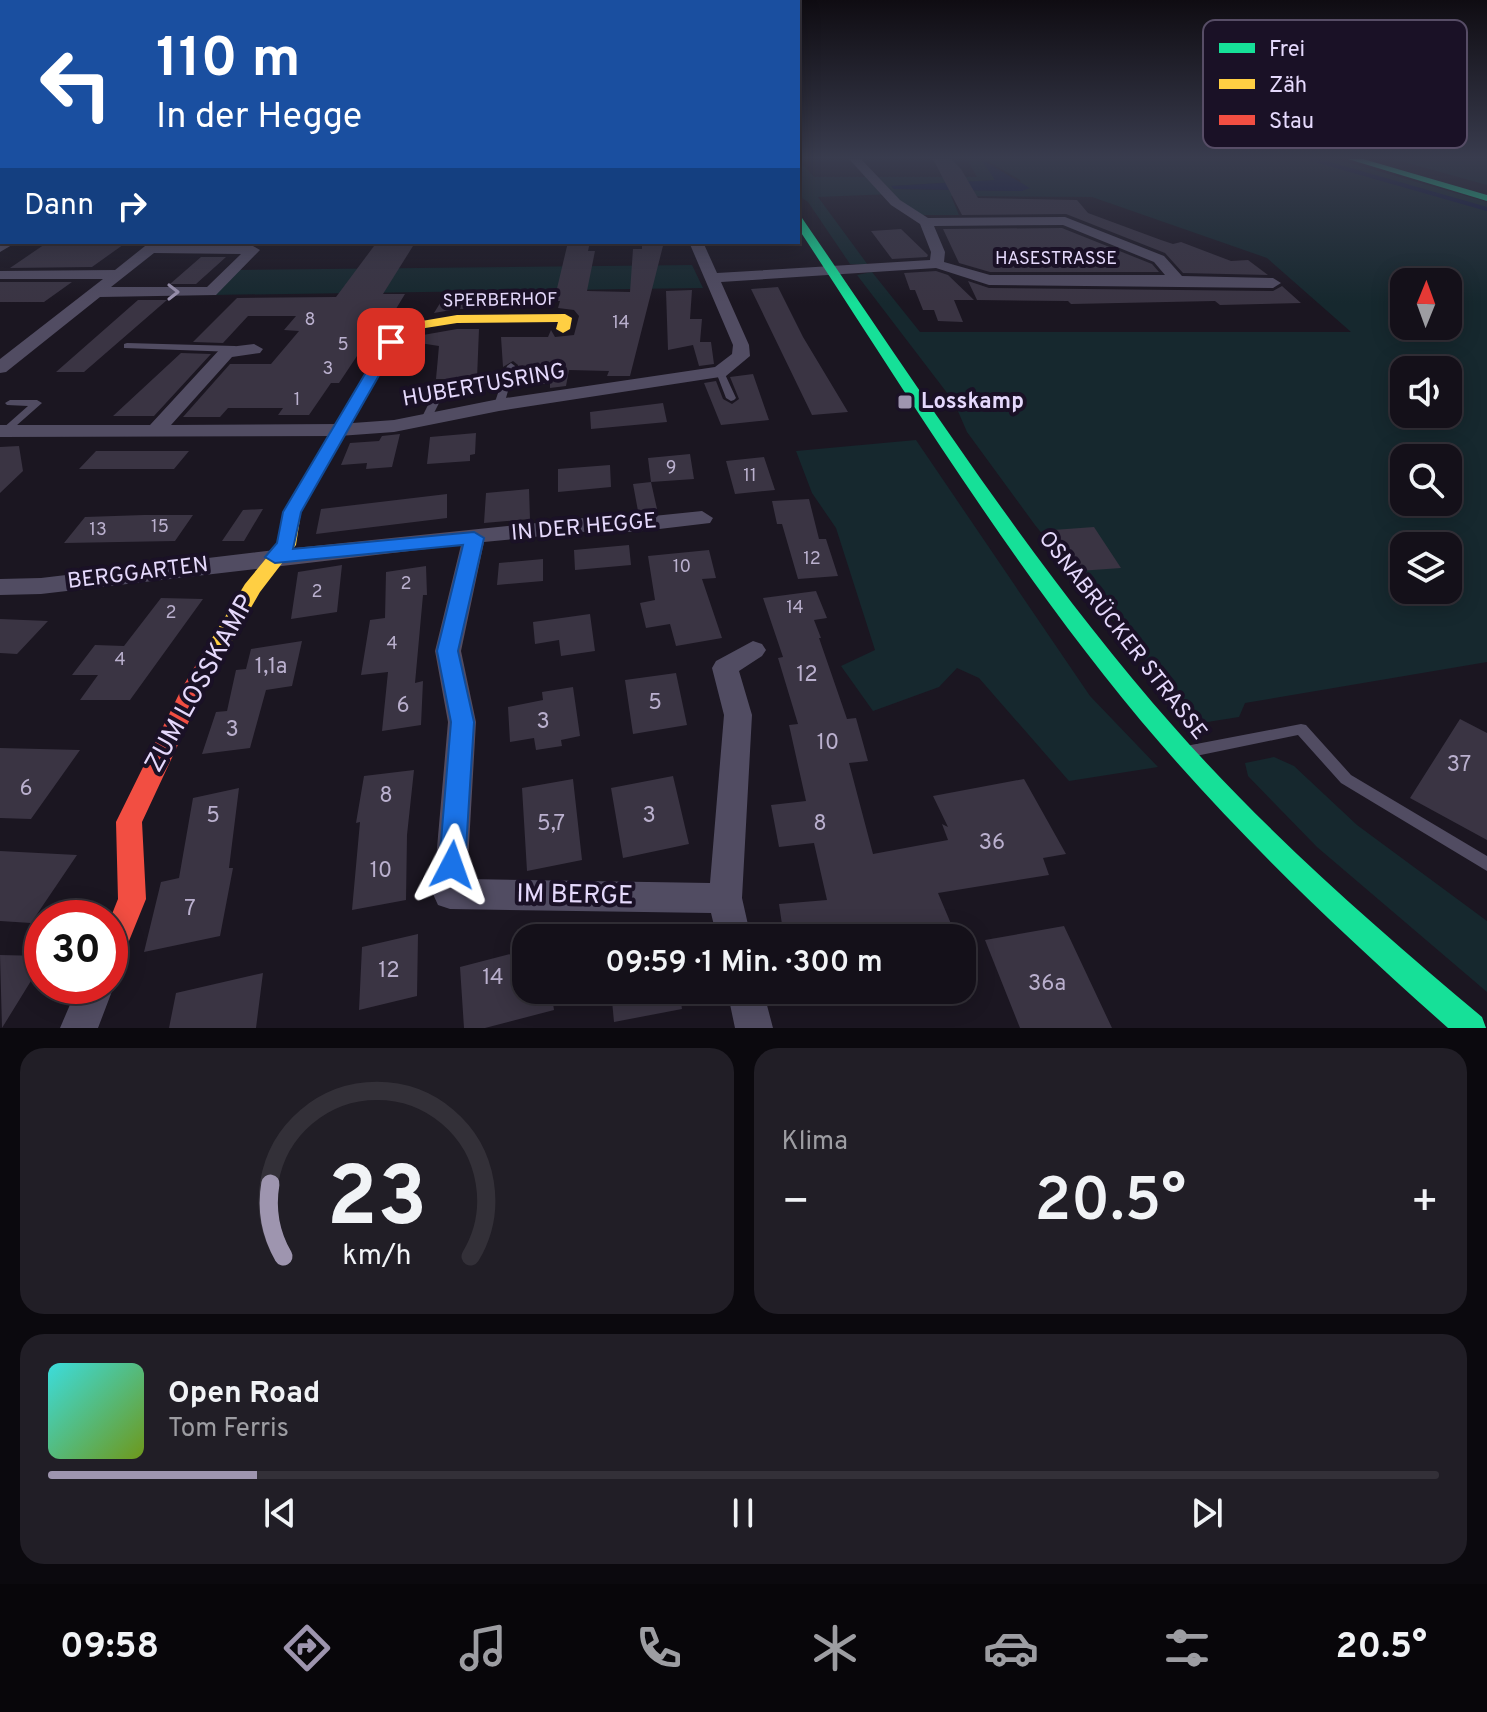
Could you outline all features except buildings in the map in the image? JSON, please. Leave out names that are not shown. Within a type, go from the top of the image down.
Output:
[{"type":"main road","name":"OSNABRÜCKER STRASSE","points":[[800,223],[1061,604],[1183,753],[1237,810],[1392,960],[1471,1028]]},
{"type":"main road","name":"SPERBERHOF","points":[[339,430],[391,342],[415,326],[457,319],[565,318],[563,329]]},
{"type":"main road","name":"ZUM LOSSKAMP","points":[[128,909],[132,899],[129,822],[193,688],[275,557],[287,545],[292,512],[339,430]]},
{"type":"street","points":[[711,278],[937,264],[938,252],[926,222],[900,207]]},
{"type":"street","name":"HASESTRASSE","points":[[926,222],[1065,221],[1159,259],[1177,280]]},
{"type":"street","points":[[697,244],[741,345],[741,356],[720,372]]},
{"type":"street","points":[[0,368],[95,292],[154,246],[253,250],[211,292],[95,292]]},
{"type":"street","name":"HASESTRASSE","points":[[937,264],[989,280],[1273,283]]},
{"type":"street","points":[[0,275],[119,274]]},
{"type":"street","points":[[156,430],[227,352],[247,349]]},
{"type":"street","name":"HUBERTUSRING","points":[[3,431],[339,430],[425,421],[499,405],[720,372]]},
{"type":"street","name":"IN DER HEGGE","points":[[275,557],[594,524],[634,525],[702,518]]},
{"type":"street","name":"IM BERGE","points":[[474,538],[448,651],[462,722],[450,894],[725,898]]},
{"type":"street","name":"BERGGARTEN","points":[[0,587],[41,586],[275,557]]},
{"type":"street","points":[[731,924],[725,898],[738,715],[725,668],[753,650]]},
{"type":"street","points":[[79,1028],[89,1004]]},
{"type":"street","points":[[748,1004],[754,1028]]},
{"type":"lane","points":[[127,346],[247,349]]},
{"type":"lane","points":[[499,405],[511,366]]},
{"type":"lane","points":[[720,372],[731,398]]},
{"type":"lane","points":[[425,421],[439,393]]},
{"type":"lane","points":[[3,431],[41,399],[10,403]]},
{"type":"lane","points":[[1183,753],[1301,729],[1346,779],[1487,864]]},
{"type":"shaded area","points":[[811,207],[825,207],[868,265],[850,264]]},
{"type":"shaded area","points":[[908,207],[956,207],[959,215],[918,215]]},
{"type":"shaded area","points":[[1121,207],[1487,207],[1487,662],[1245,703],[1239,717],[1201,723],[1184,707],[1035,525],[967,432],[954,402],[857,275],[872,272],[920,332],[1351,332],[1267,258]]},
{"type":"shaded area","points":[[692,265],[703,288],[210,295],[236,270]]},
{"type":"shaded area","points":[[916,440],[1090,696],[1158,767],[1069,781],[979,678],[957,668],[939,687],[873,711],[841,666],[875,650],[836,528],[812,493],[796,451]]},
{"type":"shaded area","points":[[1274,757],[1294,766],[1357,825],[1487,921],[1487,992],[1317,847],[1248,776],[1245,763]]},
{"type":"waterway","points":[[1480,207],[1487,209]]},
{"type":"traffic: fast","points":[[800,223],[1040,576],[1128,689],[1249,824],[1380,948],[1471,1028]]},
{"type":"traffic: slow","points":[[211,658],[252,589],[287,545],[292,512],[391,342],[415,326],[457,319],[565,318],[563,329]]},
{"type":"traffic: jam","points":[[128,909],[132,899],[129,822],[193,688],[211,658]]},
{"type":"place","name":"Losskamp","points":[[905,402]]},
{"type":"route","points":[[391,342],[292,512],[287,545],[275,557],[474,538],[448,651],[462,722],[452,865]]}]
